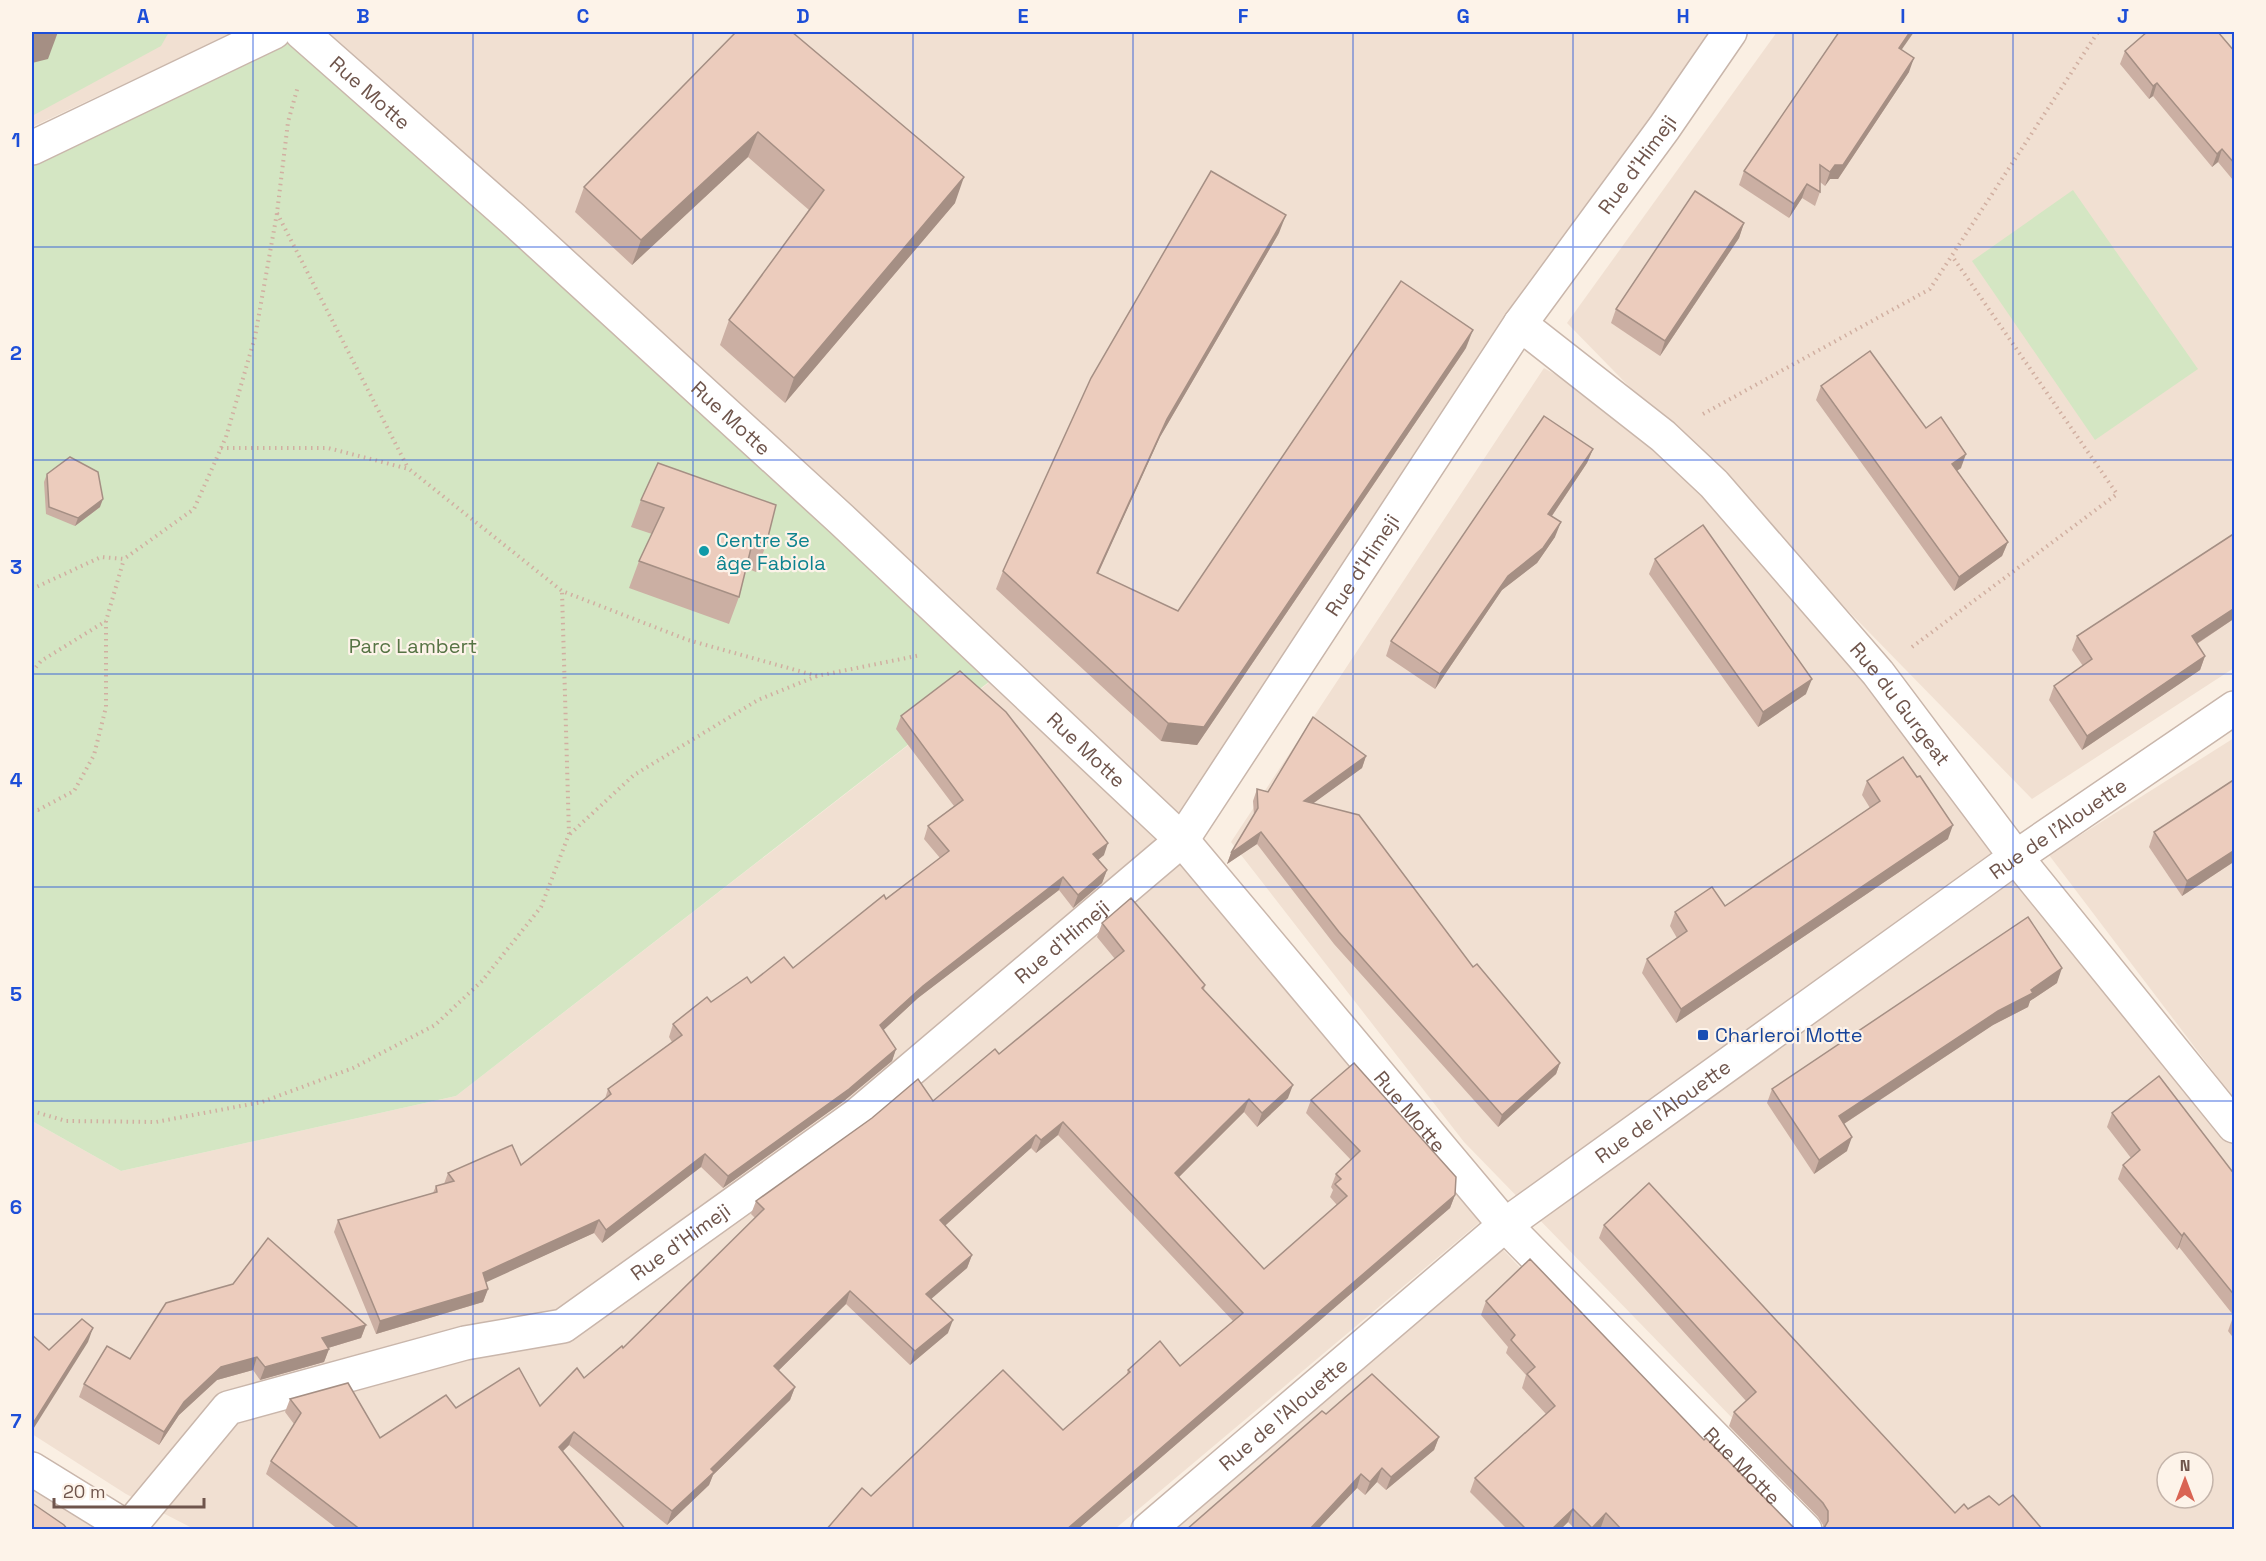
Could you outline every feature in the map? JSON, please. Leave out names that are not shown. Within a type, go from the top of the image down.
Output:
[{"type":"street","points":[[32,148],[274,32]]},
{"type":"street","name":"Rue d'Himeji","points":[[129,1529],[228,1408],[465,1343],[563,1326],[856,1116],[1182,840],[1520,324],[1664,128],[1730,32]]},
{"type":"street","name":"Rue Motte","points":[[306,36],[512,218],[841,519],[1182,840],[1505,1225],[1805,1530]]},
{"type":"street","name":"Rue du Gurgeat","points":[[1520,324],[1663,436],[1714,484],[1878,673],[2016,857],[2235,1126]]},
{"type":"street","name":"Rue de l'Alouette","points":[[1148,1530],[1505,1225],[2016,857],[2235,708]]},
{"type":"street","points":[[32,1470],[129,1529]]},
{"type":"path","points":[[1663,436],[1930,289],[2098,32]]},
{"type":"path","points":[[32,809],[38,810],[74,791],[94,755],[106,707],[106,621],[124,559],[194,509],[221,448],[255,337],[277,213],[288,122],[306,36]]},
{"type":"path","points":[[277,213],[409,469]]},
{"type":"path","points":[[1878,673],[2117,494],[1952,256]]},
{"type":"path","points":[[221,448],[328,448],[409,469],[562,591],[688,640],[817,676]]},
{"type":"path","points":[[32,589],[101,557],[124,559]]},
{"type":"path","points":[[32,1111],[66,1121],[156,1122],[262,1102],[353,1068],[435,1025],[482,981],[541,907],[569,834],[562,591]]},
{"type":"path","points":[[32,672],[41,660],[106,621]]},
{"type":"path","points":[[569,834],[634,775],[758,700],[817,676],[973,644]]},
{"type":"shaded area","points":[[32,32],[235,32],[32,127]]},
{"type":"shaded area","points":[[298,32],[1731,32],[1182,840],[1481,1221],[1115,1529],[194,1529],[126,1494],[32,1434],[32,1121],[121,1171],[456,1096],[1000,674]]},
{"type":"shaded area","points":[[1777,32],[2234,32],[2234,668],[2032,799],[1567,323]]},
{"type":"shaded area","points":[[1544,368],[1663,436],[2234,1133],[2234,1529],[1840,1529],[1464,1142],[1231,842]]},
{"type":"shaded area","points":[[2234,738],[2234,1099],[2049,855]]},
{"type":"shaded area","points":[[1491,1237],[1769,1530],[1168,1530]]},
{"type":"shaded area","points":[[32,1485],[105,1529],[32,1529]]},
{"type":"green space","points":[[32,32],[169,32],[161,46],[32,116]]},
{"type":"green space","name":"Parc Lambert","points":[[301,32],[1003,671],[456,1096],[121,1171],[32,1121],[32,148]]},
{"type":"green space","points":[[2073,190],[2198,369],[2095,440],[1972,261]]},
{"type":"building","points":[[736,32],[792,32],[964,177],[794,378],[729,320],[824,190],[758,132],[641,240],[584,187]]},
{"type":"building","points":[[1839,32],[1910,32],[1899,48],[1914,58],[1843,165],[1835,165],[1830,172],[1820,165],[1820,192],[1807,184],[1794,204],[1744,171]]},
{"type":"building","points":[[2147,32],[2218,32],[2235,52],[2235,164],[2222,149],[2217,154],[2157,83],[2153,86],[2125,51]]},
{"type":"building","points":[[1211,171],[1286,215],[1167,419],[1097,573],[1178,611],[1401,281],[1473,330],[1204,727],[1168,723],[1003,571],[1091,378]]},
{"type":"building","points":[[1695,191],[1744,223],[1665,341],[1616,309]]},
{"type":"building","points":[[1870,351],[1926,428],[1941,417],[1966,454],[1952,464],[2008,542],[1959,577],[1821,386]]},
{"type":"building","points":[[1544,416],[1593,449],[1548,514],[1561,522],[1543,548],[1508,576],[1440,674],[1391,641]]},
{"type":"building","points":[[70,457],[98,472],[103,499],[78,518],[49,507],[47,474]]},
{"type":"building","name":"Centre 3e âge Fabiola","points":[[658,463],[776,505],[766,545],[753,540],[739,597],[639,561],[664,508],[641,500]]},
{"type":"building","points":[[1703,525],[1812,679],[1763,712],[1655,559]]},
{"type":"building","points":[[2235,533],[2235,608],[2192,636],[2205,656],[2087,736],[2054,686],[2092,659],[2077,636]]},
{"type":"building","points":[[960,671],[1006,712],[1108,843],[1093,854],[1107,870],[1078,895],[1063,877],[923,986],[880,1025],[896,1049],[849,1089],[728,1176],[705,1154],[606,1230],[599,1220],[483,1273],[488,1289],[380,1321],[338,1220],[437,1192],[436,1186],[454,1181],[448,1173],[512,1145],[521,1165],[611,1094],[608,1089],[682,1035],[673,1024],[707,997],[711,1002],[747,977],[751,983],[784,957],[793,968],[884,895],[886,899],[949,851],[928,826],[963,800],[901,716]]},
{"type":"building","points":[[1313,717],[1366,756],[1304,801],[1359,815],[1473,967],[1477,964],[1560,1063],[1502,1115],[1339,932],[1261,832],[1231,853],[1258,808],[1257,789],[1268,792]]},
{"type":"building","points":[[1903,757],[1917,777],[1920,776],[1953,825],[1681,1009],[1647,959],[1687,931],[1675,912],[1712,887],[1725,906],[1880,801],[1867,781]]},
{"type":"building","points":[[2235,779],[2235,850],[2187,881],[2154,832]]},
{"type":"building","points":[[1131,898],[1205,985],[1202,988],[1293,1085],[1262,1113],[1249,1099],[1175,1173],[1264,1269],[1347,1196],[1335,1184],[1341,1179],[1336,1174],[1360,1151],[1311,1100],[1354,1063],[1456,1177],[1455,1195],[1066,1530],[826,1530],[862,1488],[871,1496],[1003,1370],[1063,1430],[1130,1372],[1128,1370],[1160,1341],[1180,1366],[1243,1313],[1063,1122],[1041,1140],[1036,1135],[940,1220],[972,1255],[926,1294],[953,1320],[915,1351],[850,1291],[774,1366],[795,1387],[711,1469],[714,1472],[672,1511],[574,1432],[559,1447],[626,1530],[361,1530],[271,1461],[301,1413],[290,1399],[348,1383],[380,1438],[446,1395],[456,1408],[519,1368],[540,1406],[577,1368],[584,1378],[622,1346],[623,1348],[764,1209],[756,1201],[872,1118],[918,1079],[933,1101],[995,1049],[999,1054],[1124,951],[1102,923]]},
{"type":"building","points":[[2028,917],[2062,968],[2031,990],[2033,993],[1998,1011],[1839,1116],[1852,1137],[1819,1160],[1772,1089]]},
{"type":"building","points":[[2159,1076],[2235,1175],[2235,1296],[2184,1233],[2182,1236],[2123,1165],[2140,1150],[2112,1113]]},
{"type":"building","points":[[1649,1183],[1955,1513],[1964,1504],[1968,1509],[1989,1496],[1999,1505],[2013,1495],[2043,1530],[1823,1530],[1828,1521],[1828,1511],[1823,1503],[1734,1412],[1756,1392],[1604,1225]]},
{"type":"building","points":[[268,1238],[366,1325],[322,1338],[329,1349],[265,1367],[257,1357],[221,1367],[184,1402],[164,1432],[84,1384],[107,1346],[130,1359],[166,1303],[233,1284]]},
{"type":"building","points":[[1530,1259],[1704,1440],[1706,1438],[1796,1530],[1622,1530],[1606,1513],[1592,1528],[1573,1509],[1551,1530],[1527,1530],[1475,1478],[1555,1406],[1527,1374],[1535,1367],[1511,1340],[1515,1335],[1486,1301]]},
{"type":"building","points":[[82,1319],[93,1328],[32,1425],[32,1335],[49,1350]]},
{"type":"building","points":[[1372,1374],[1439,1437],[1391,1477],[1382,1468],[1370,1482],[1361,1474],[1311,1528],[1312,1530],[1186,1530],[1322,1411],[1326,1414]]},
{"type":"building","points":[[32,1503],[64,1525],[68,1530],[32,1530]]},
{"type":"place","name":"Centre 3e âge Fabiola","points":[[704,551]]},
{"type":"place","name":"Charleroi Motte","points":[[1703,1035]]}]
